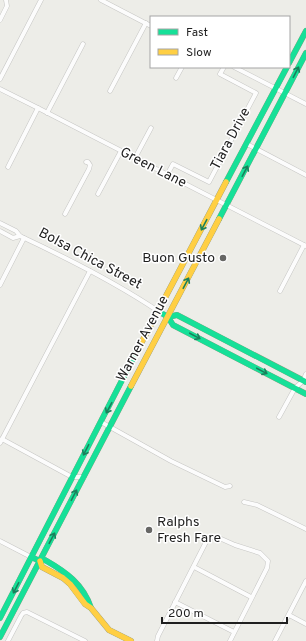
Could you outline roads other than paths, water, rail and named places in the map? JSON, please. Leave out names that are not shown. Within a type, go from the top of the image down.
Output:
[{"type":"main road","points":[[290,61],[306,31]]},
{"type":"main road","name":"Warner Avenue","points":[[0,637],[109,427],[227,206],[306,52]]},
{"type":"main road","name":"Warner Avenue","points":[[0,618],[100,422],[286,68]]},
{"type":"main road","name":"Bolsa Chica Street","points":[[158,311],[168,317],[173,325],[306,394]]},
{"type":"main road","name":"Bolsa Chica Street","points":[[168,317],[177,315],[304,381]]},
{"type":"main road","points":[[246,362],[250,354]]},
{"type":"main road","points":[[31,557],[40,561],[42,567],[63,578],[70,584],[85,604],[91,608],[109,630],[131,641]]},
{"type":"street","points":[[0,79],[42,0]]},
{"type":"street","points":[[101,0],[150,25]]},
{"type":"street","points":[[0,20],[7,6],[6,1]]},
{"type":"street","points":[[110,92],[146,23]]},
{"type":"street","points":[[47,113],[83,44]]},
{"type":"street","points":[[176,78],[181,68]]},
{"type":"street","name":"Tiara Drive","points":[[168,175],[173,164],[209,182],[256,92],[220,74],[223,68]]},
{"type":"street","points":[[236,68],[286,92],[306,104]]},
{"type":"street","name":"Green Lane","points":[[0,90],[305,245]]},
{"type":"street","points":[[8,167],[38,108]]},
{"type":"street","points":[[135,158],[151,128]]},
{"type":"street","points":[[246,144],[306,175]]},
{"type":"street","points":[[98,194],[121,151]]},
{"type":"street","points":[[65,214],[89,169],[90,165],[86,162]]},
{"type":"street","name":"Bolsa Chica Street","points":[[0,223],[16,231],[22,237],[90,271],[137,297],[158,311]]},
{"type":"street","name":"Bolsa Chica Street","points":[[0,232],[13,238],[22,237]]},
{"type":"street","points":[[0,285],[22,237]]},
{"type":"street","points":[[280,292],[305,245]]},
{"type":"street","points":[[84,477],[72,477],[1,441],[90,271]]},
{"type":"street","points":[[279,417],[295,388],[304,381],[306,374]]},
{"type":"street","points":[[100,422],[198,474],[225,487],[230,486]]},
{"type":"street","points":[[244,502],[257,505],[306,529]]},
{"type":"street","points":[[157,641],[158,636],[208,540],[212,537],[217,537],[235,545],[260,553],[268,561],[267,568],[230,641]]},
{"type":"street","points":[[0,541],[31,557]]},
{"type":"street","points":[[194,567],[251,598]]},
{"type":"street","points":[[275,641],[306,581]]},
{"type":"street","points":[[176,602],[234,632]]},
{"type":"street","points":[[14,641],[8,640],[23,613],[27,612],[85,641]]},
{"type":"street","points":[[289,615],[306,624]]},
{"type":"place","name":"Buon Gusto","points":[[223,258]]},
{"type":"place","name":"Ralphs Fresh Fare","points":[[149,530]]}]
